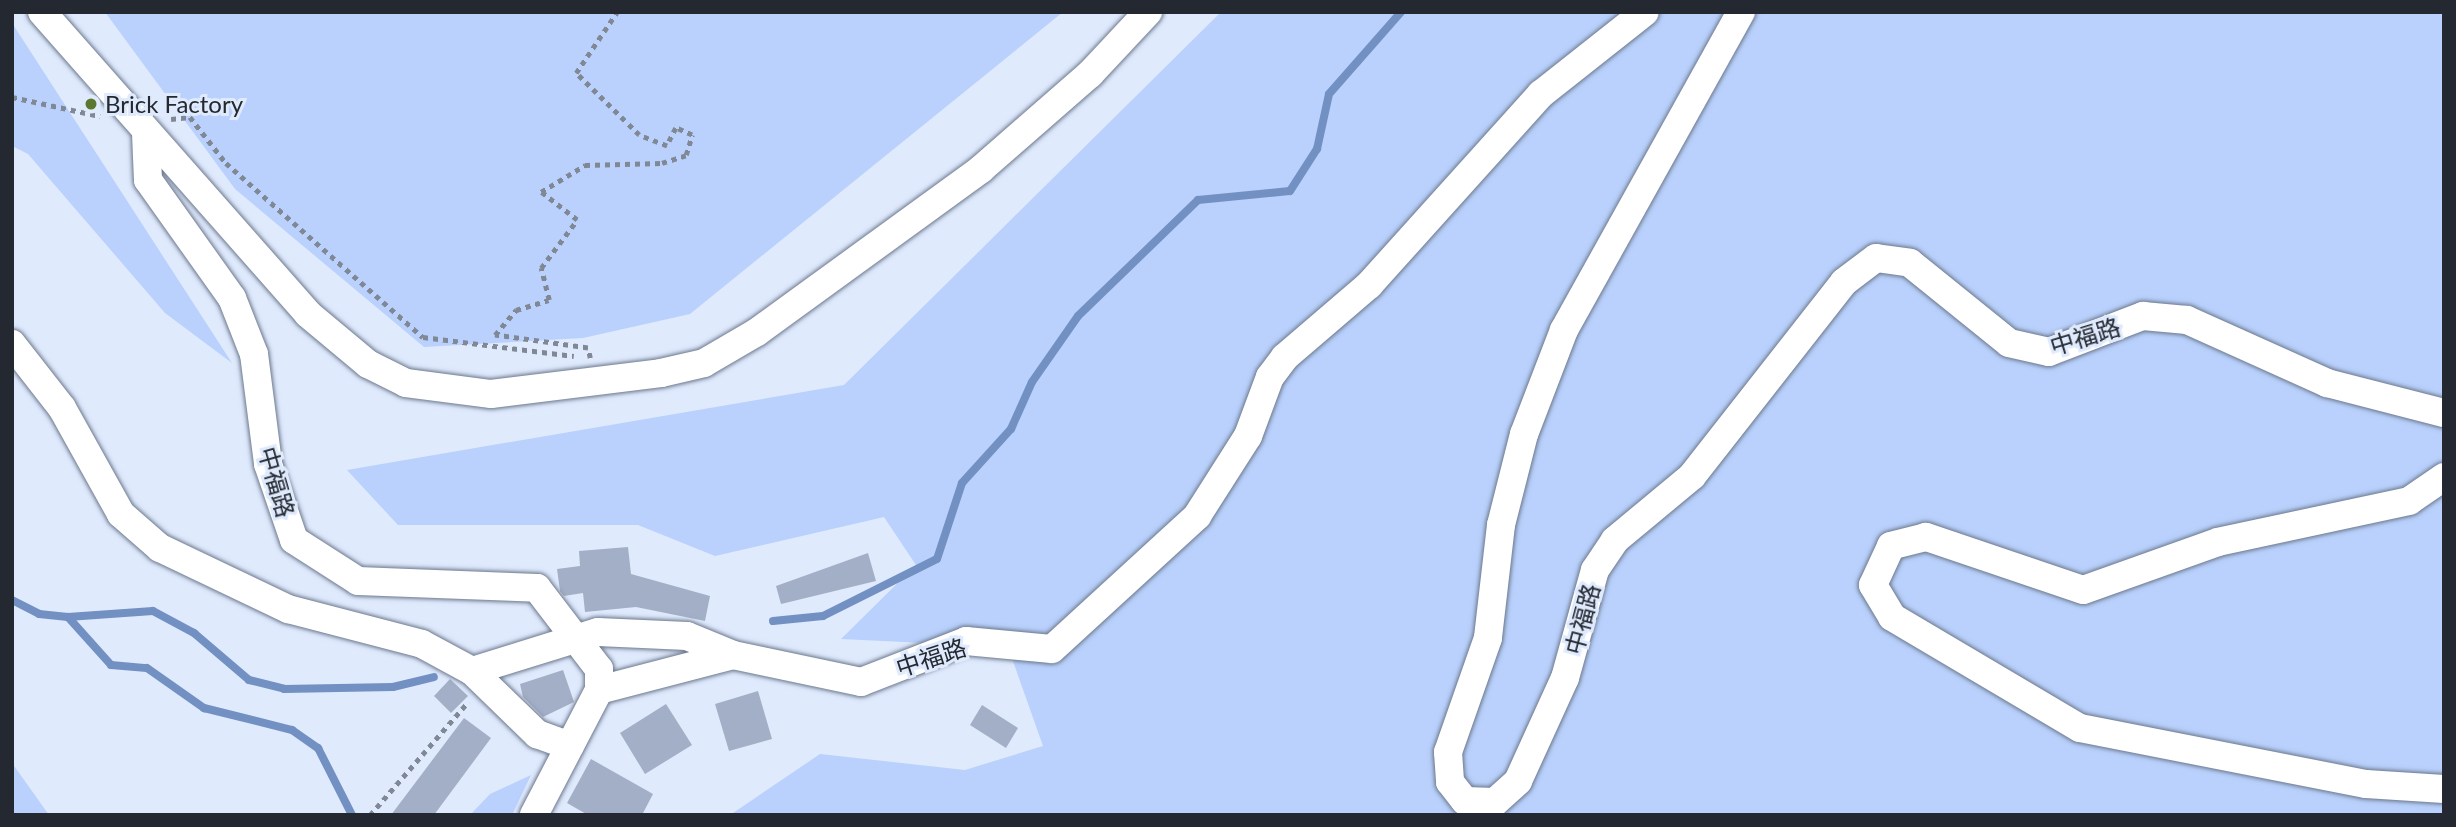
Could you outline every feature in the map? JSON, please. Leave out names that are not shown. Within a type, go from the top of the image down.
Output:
[{"type":"street","points":[[42,12],[308,314],[368,364],[431,389],[491,394],[590,383],[704,363],[757,332],[981,169],[1090,74],[1148,12]]},
{"type":"street","name":"中福路","points":[[478,678],[598,632],[687,636],[733,655],[861,682],[966,641],[1052,649],[1197,516],[1248,436],[1270,377],[1285,357],[1369,285],[1541,94],[1646,12]]},
{"type":"street","name":"中福路","points":[[1741,12],[1564,330],[1524,434],[1501,525],[1488,638],[1448,752],[1450,782],[1465,801],[1495,802],[1518,781],[1565,678],[1595,570],[1615,540],[1692,475],[1844,282],[1876,258],[1910,263],[2010,343],[2049,352],[2143,316],[2187,320],[2327,383],[2444,413]]},
{"type":"street","name":"中福路","points":[[141,127],[148,180],[232,298],[254,354],[268,464],[294,540],[358,581],[537,588],[599,669],[600,690],[733,655]]},
{"type":"street","points":[[12,344],[62,408],[121,514],[160,548],[288,608],[422,644],[478,678],[537,734],[570,746]]},
{"type":"street","points":[[2444,477],[2409,501],[2218,542],[2083,590],[1926,537],[1891,546],[1873,586],[1892,617],[2080,728],[2366,783],[2444,789]]},
{"type":"street","points":[[534,815],[600,690]]},
{"type":"path","points":[[12,97],[141,127],[190,117],[226,163],[423,337],[590,358],[588,348],[495,335],[516,310],[549,300],[541,268],[577,220],[541,192],[585,165],[662,163],[686,155],[692,135],[676,128],[667,146],[639,135],[576,74],[617,12]]},
{"type":"path","points":[[370,815],[478,678]]},
{"type":"shaded area","points":[[105,12],[1063,12],[690,314],[583,338],[424,347],[235,189]]},
{"type":"shaded area","points":[[1221,12],[2444,12],[2444,815],[730,815],[820,754],[965,770],[1043,746],[1008,647],[841,639],[916,565],[884,517],[715,556],[638,525],[398,525],[347,470],[844,385]]},
{"type":"shaded area","points":[[12,23],[232,363],[165,313],[28,154],[12,146]]},
{"type":"shaded area","points":[[12,763],[49,815],[12,815]]},
{"type":"shaded area","points":[[531,775],[512,815],[470,815],[490,794]]},
{"type":"building","points":[[628,547],[631,574],[710,596],[705,621],[636,607],[585,612],[583,593],[564,596],[560,591],[557,569],[580,566],[579,551]]},
{"type":"building","points":[[868,553],[876,581],[781,604],[776,586]]},
{"type":"building","points":[[563,670],[574,702],[543,717],[523,697],[520,684]]},
{"type":"building","points":[[450,679],[468,696],[451,713],[434,696]]},
{"type":"building","points":[[758,691],[772,739],[729,751],[715,704]]},
{"type":"building","points":[[666,704],[692,745],[645,774],[620,733]]},
{"type":"building","points":[[982,705],[1018,728],[1006,748],[970,725]]},
{"type":"building","points":[[464,718],[491,738],[434,815],[391,815]]},
{"type":"building","points":[[591,759],[653,794],[642,815],[588,815],[567,803]]},
{"type":"waterway","points":[[773,621],[823,616],[937,559],[962,483],[1011,429],[1032,382],[1078,316],[1198,200],[1290,191],[1317,149],[1329,94],[1401,12]]},
{"type":"waterway","points":[[12,600],[39,614],[68,617],[153,611],[194,633],[249,680],[284,689],[393,687],[434,677]]},
{"type":"waterway","points":[[68,617],[111,665],[147,668],[204,708],[292,730],[318,748],[352,815]]},
{"type":"place","name":"Brick Factory","points":[[91,104]]}]
